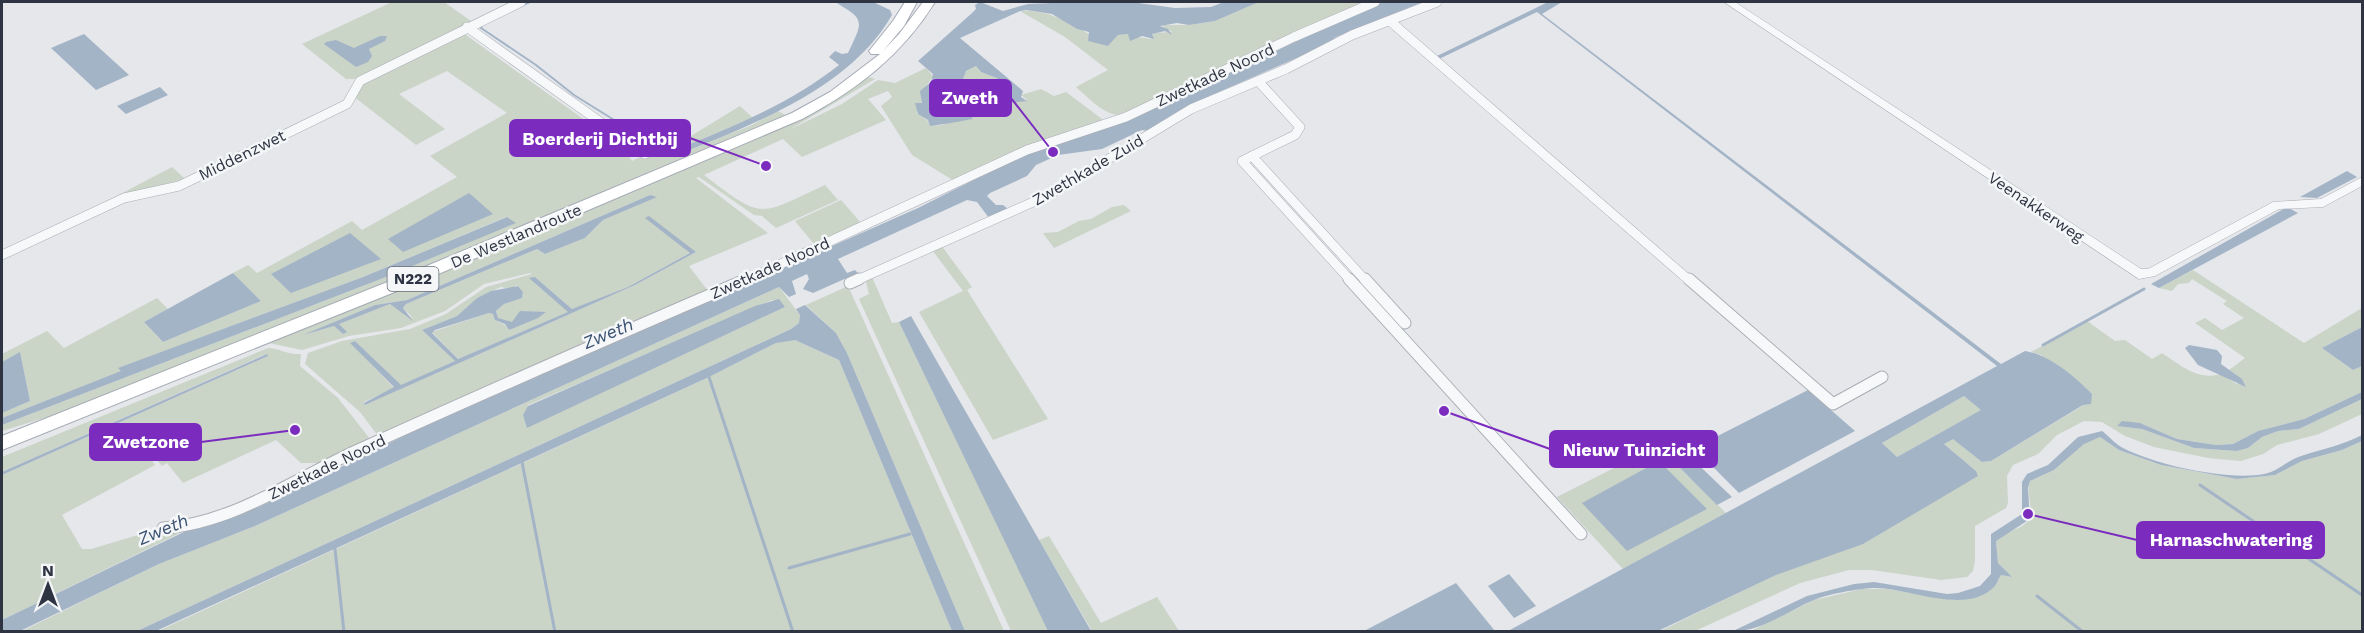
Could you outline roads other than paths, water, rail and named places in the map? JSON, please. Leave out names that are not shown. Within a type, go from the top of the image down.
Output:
[{"type":"main road","name":"De Westlandroute","points":[[2,435],[412,274],[777,119],[858,67],[892,32],[911,2]]},
{"type":"main road","name":"De Westlandroute","points":[[2,443],[551,222],[773,127],[827,100],[859,77],[902,38],[929,2]]},
{"type":"street","name":"Middenzwet","points":[[2,255],[124,198],[178,186],[347,104],[360,81],[521,2]]},
{"type":"street","name":"Zwetkade Noord","points":[[163,528],[178,527],[251,504],[334,461],[542,367],[795,259],[1027,150],[1126,117],[1294,37],[1375,2]]},
{"type":"street","name":"Zwethkade Zuid","points":[[850,283],[1049,195],[1141,142],[1167,121],[1286,69],[1352,35],[1437,2]]},
{"type":"street","name":"Veenakkerweg","points":[[1729,2],[2139,274],[2150,273],[2277,205],[2323,203],[2362,181]]},
{"type":"street","points":[[1390,22],[1833,404],[1882,377]]},
{"type":"street","points":[[467,27],[645,154]]},
{"type":"street","points":[[1258,81],[1300,127],[1295,135],[1242,161],[1581,534]]},
{"type":"street","points":[[1252,156],[1405,323]]},
{"type":"water","points":[[835,2],[873,2],[890,10],[892,15],[873,41],[850,64],[824,85],[795,102],[734,132],[674,156],[656,150],[660,147],[670,152],[715,134],[779,104],[839,65],[829,57],[835,51],[842,54],[848,53],[857,34],[859,22],[852,13]]},
{"type":"water","points":[[980,2],[1003,11],[1028,4],[1073,2],[1131,2],[1175,8],[1211,7],[1224,2],[1259,2],[1215,21],[1160,26],[1168,29],[1172,35],[1165,31],[1152,34],[1154,39],[1142,36],[1130,41],[1128,34],[1118,35],[1108,46],[1088,41],[1089,32],[1077,29],[1052,14],[1020,11],[960,38],[1023,91],[1021,97],[1027,101],[1002,104],[990,112],[973,114],[972,119],[930,126],[928,120],[918,114],[915,103],[922,103],[920,91],[931,82],[933,74],[918,61],[971,14],[976,9],[975,5]],"holes":[[[976,66],[981,72],[997,78],[998,83],[979,91],[978,86],[963,79],[966,71]]]},
{"type":"water","points":[[1379,2],[1423,2],[1336,37],[1326,45],[1217,93],[1148,131],[1142,130],[1102,149],[1058,155],[1036,165],[1027,176],[987,196],[996,205],[1003,205],[1008,209],[989,218],[977,202],[967,200],[838,259],[847,273],[855,270],[858,273],[813,293],[803,289],[809,279],[807,274],[792,281],[796,294],[789,297],[779,287],[255,526],[159,564],[20,631],[2,632],[2,620],[190,529],[259,507],[414,431],[918,208],[1029,152],[1128,121]]},
{"type":"water","points":[[1548,2],[1562,2],[1542,14],[2001,364],[2025,351],[2044,357],[2070,374],[2092,394],[2091,404],[2083,405],[1991,461],[1982,462],[1953,439],[1944,444],[1976,471],[1978,476],[1863,544],[1776,575],[1658,631],[1508,631],[1997,366],[1537,12],[1439,59],[1437,56]],"holes":[[[1964,396],[1981,410],[1897,457],[1882,443]]]},
{"type":"water","points":[[84,34],[129,75],[96,90],[51,48]]},
{"type":"water","points":[[380,36],[387,36],[385,41],[369,49],[372,56],[368,62],[356,67],[324,44],[336,40],[354,48]]},
{"type":"water","points":[[160,87],[168,95],[126,114],[117,106]]},
{"type":"water","points":[[2347,171],[2357,177],[2317,198],[2300,197]]},
{"type":"water","points":[[469,193],[493,214],[403,252],[388,239]]},
{"type":"water","points":[[650,195],[657,197],[603,220],[585,238],[545,254],[537,249],[406,304],[403,308],[413,321],[390,304],[339,324],[347,332],[343,334],[334,326],[303,335],[375,305],[407,300]]},
{"type":"water","points":[[2287,207],[2298,213],[2159,288],[2151,284]]},
{"type":"water","points":[[649,216],[696,252],[635,285],[365,405],[364,403],[394,387],[350,343],[355,341],[401,385],[455,361],[422,330],[457,316],[477,298],[491,291],[518,286],[523,292],[522,298],[504,304],[496,311],[498,318],[512,322],[520,311],[546,312],[538,318],[509,330],[505,324],[495,320],[493,314],[489,313],[435,330],[432,333],[458,359],[568,312],[529,278],[535,277],[572,309],[628,287],[690,253],[645,218]]},
{"type":"water","points":[[507,217],[516,223],[386,277],[2,425],[2,418],[121,371],[118,368],[363,277]]},
{"type":"water","points":[[350,233],[381,259],[291,293],[271,274]]},
{"type":"water","points":[[233,273],[261,301],[163,342],[144,322]]},
{"type":"water","points":[[779,299],[785,307],[527,428],[523,415],[528,406],[755,306]]},
{"type":"water","points":[[805,305],[836,333],[847,353],[965,631],[952,631],[839,360],[795,340],[776,343],[709,377],[156,631],[137,631],[791,329],[799,323],[800,315],[796,309]]},
{"type":"water","points":[[911,316],[1092,631],[1048,631],[899,322]]},
{"type":"water","points":[[2362,327],[2362,366],[2353,370],[2322,348]]},
{"type":"water","points":[[2189,345],[2217,350],[2222,356],[2221,364],[2242,379],[2246,387],[2198,365],[2185,348]]},
{"type":"water","points":[[20,352],[30,401],[2,413],[2,362]]},
{"type":"water","points":[[267,354],[268,356],[2,475],[2,472]]},
{"type":"water","points":[[1808,390],[1855,431],[1739,493],[1694,448]]},
{"type":"water","points":[[2362,392],[2362,399],[2299,429],[2278,431],[2262,437],[2248,448],[2237,451],[2194,448],[2142,429],[2117,426],[2122,421],[2140,423],[2177,439],[2216,445],[2233,444],[2258,431],[2304,419]]},
{"type":"water","points":[[2102,431],[2123,448],[2173,466],[2212,473],[2249,476],[2269,473],[2296,458],[2362,435],[2362,441],[2342,450],[2302,461],[2275,475],[2237,479],[2161,465],[2119,450],[2100,437],[2084,444],[2054,470],[2030,481],[2028,488],[2030,519],[1996,541],[1998,563],[2012,577],[2001,575],[1994,587],[1982,595],[1952,600],[1887,589],[1859,589],[1820,598],[1764,625],[1733,631],[1807,596],[1854,584],[1874,582],[1947,594],[1980,586],[1991,574],[1991,534],[2022,514],[2022,482],[2027,474],[2048,465],[2078,437]]},
{"type":"water","points":[[1685,452],[1732,497],[1717,505],[1671,459]]},
{"type":"water","points":[[1659,461],[1707,509],[1627,551],[1582,503]]},
{"type":"water","points":[[1509,574],[1536,606],[1514,618],[1488,586]]},
{"type":"water","points":[[1456,583],[1495,631],[1364,631]]},
{"type":"waterway","points":[[523,5],[530,2]]},
{"type":"waterway","points":[[482,25],[481,28],[536,65],[574,95],[648,141]]},
{"type":"waterway","points":[[2043,345],[2144,289]]},
{"type":"waterway","points":[[709,377],[793,632]]},
{"type":"waterway","points":[[522,462],[555,632]]},
{"type":"waterway","points":[[2200,485],[2362,595]]},
{"type":"waterway","points":[[789,568],[910,534]]},
{"type":"waterway","points":[[335,549],[344,632]]},
{"type":"waterway","points":[[2037,596],[2083,632]]},
{"type":"place","name":"Zweth","points":[[1053,152]]},
{"type":"place","name":"Boerderij Dichtbij","points":[[766,166]]},
{"type":"place","name":"Nieuw Tuinzicht","points":[[1444,411]]},
{"type":"place","name":"Zwetzone","points":[[295,430]]},
{"type":"place","name":"Harnaschwatering","points":[[2028,514]]}]
